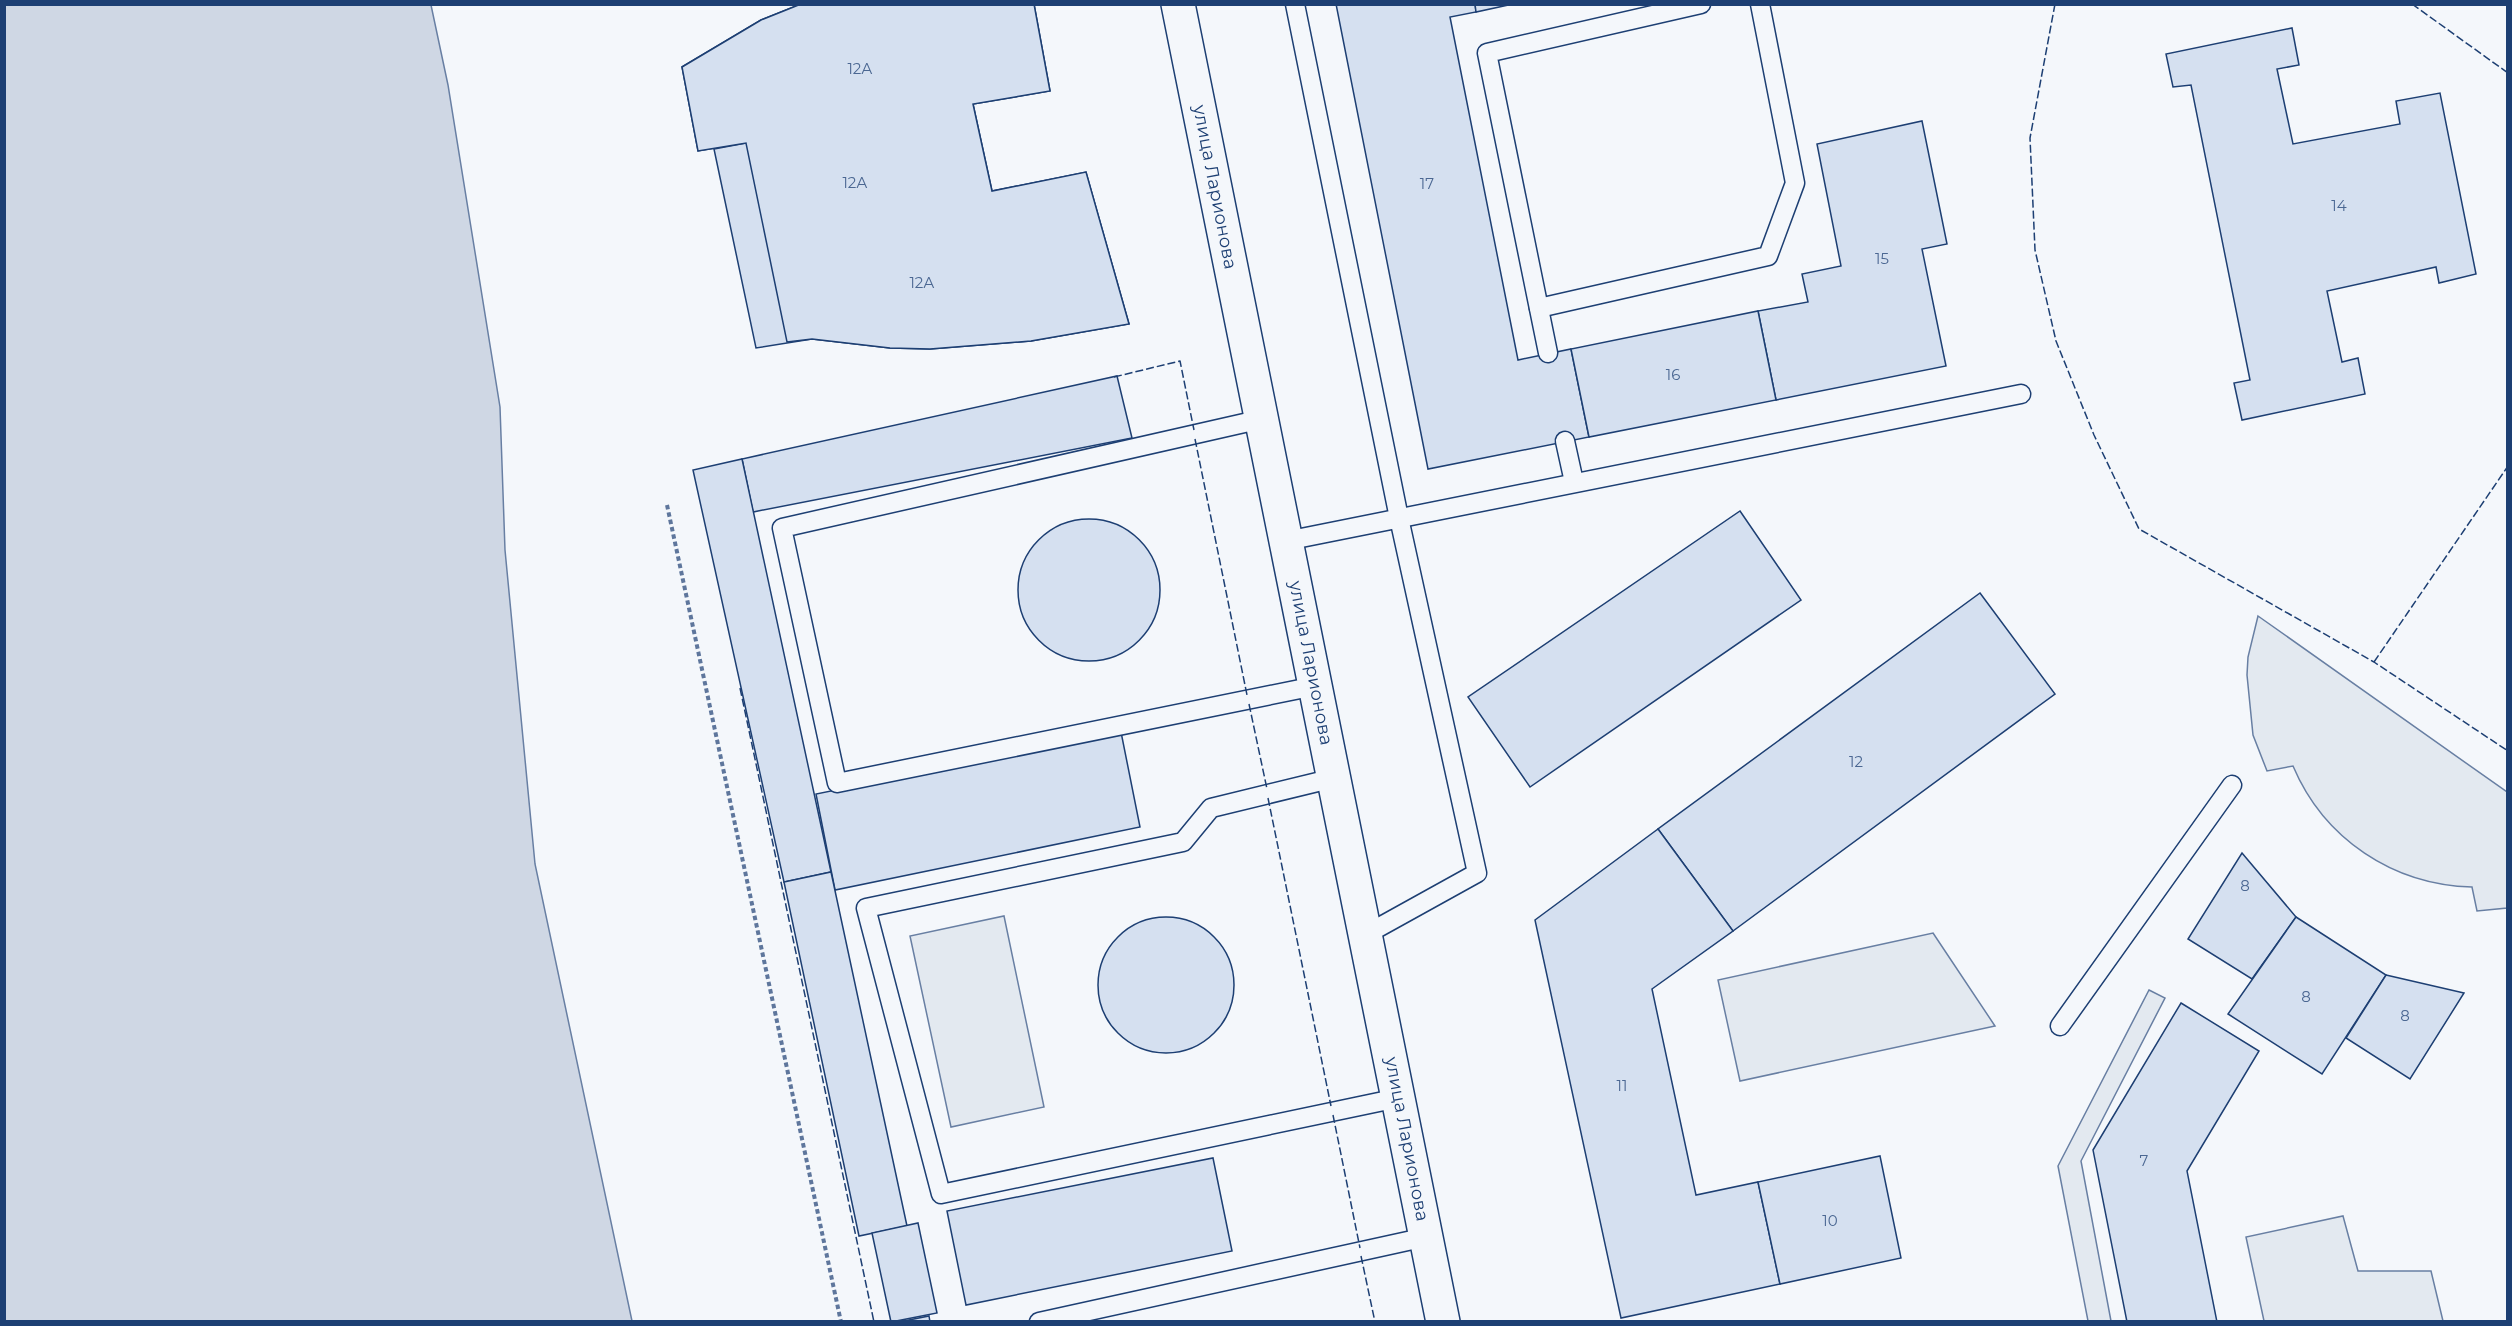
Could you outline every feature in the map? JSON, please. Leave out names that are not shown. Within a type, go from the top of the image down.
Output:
[{"type":"street","name":"улица Ларионова","points":[[1178,4],[1443,1322]]},
{"type":"lane","points":[[1295,4],[1399,518],[1477,873],[1365,935]]},
{"type":"lane","points":[[1548,353],[1487,53],[1701,4]]},
{"type":"lane","points":[[1539,308],[1768,256],[1795,183],[1760,4]]},
{"type":"lane","points":[[1286,541],[2021,394]]},
{"type":"lane","points":[[1262,419],[782,528],[837,783],[1315,686]]},
{"type":"lane","points":[[1565,441],[1574,482]]},
{"type":"lane","points":[[1334,777],[1211,808],[1183,842],[866,908],[941,1194],[1398,1098]]},
{"type":"lane","points":[[2060,1026],[2232,785]]},
{"type":"lane","points":[[1039,1322],[1426,1237]]},
{"type":"path","points":[[667,505],[841,1322]]},
{"type":"shaded area","points":[[5,4],[431,5],[448,85],[500,407],[505,550],[535,864],[632,1321],[5,1321]]},
{"type":"shaded area","points":[[2258,616],[2507,792],[2507,908],[2477,911],[2472,887],[2415,878],[2364,853],[2342,836],[2323,815],[2306,792],[2293,766],[2267,771],[2253,735],[2247,675],[2248,657]]},
{"type":"shaded area","points":[[1004,916],[1044,1107],[951,1127],[910,936]]},
{"type":"shaded area","points":[[1933,933],[1995,1026],[1740,1081],[1718,980]]},
{"type":"shaded area","points":[[2149,990],[2165,998],[2081,1161],[2111,1321],[2088,1321],[2058,1166]]},
{"type":"shaded area","points":[[2343,1216],[2358,1271],[2431,1271],[2443,1321],[2264,1321],[2246,1237]]},
{"type":"building","points":[[801,4],[1034,4],[1050,91],[973,104],[992,191],[1086,172],[1129,324],[1031,341],[930,349],[890,348],[812,339],[756,348],[714,149],[746,143],[698,151],[682,67],[761,20]]},
{"type":"building","points":[[801,4],[1034,4],[1050,91],[973,104],[992,191],[1086,172],[1129,324],[1031,341],[930,349],[890,348],[812,339],[787,342],[746,143],[698,151],[682,67],[761,20]]},
{"type":"building","points":[[1336,4],[1475,4],[1476,12],[1450,17],[1518,360],[1571,349],[1589,437],[1428,469]]},
{"type":"building","points":[[1475,4],[1513,4],[1476,12]]},
{"type":"building","points":[[2292,28],[2299,65],[2277,69],[2293,144],[2400,124],[2396,101],[2440,93],[2476,274],[2439,283],[2436,267],[2327,291],[2342,362],[2358,358],[2365,394],[2242,420],[2234,383],[2250,380],[2191,85],[2173,87],[2166,54]]},
{"type":"building","points":[[1922,121],[1947,244],[1922,249],[1946,366],[1776,400],[1758,311],[1808,302],[1802,274],[1841,266],[1817,144]]},
{"type":"building","points":[[1758,311],[1776,400],[1589,437],[1571,349]]},
{"type":"building","points":[[1117,376],[1132,438],[753,512],[742,459]]},
{"type":"building","points":[[742,459],[831,872],[784,882],[693,470]]},
{"type":"building","points":[[1740,511],[1801,600],[1530,787],[1468,697]]},
{"type":"building","points":[[1089,519],[1116,525],[1139,540],[1154,563],[1160,590],[1154,617],[1139,640],[1116,655],[1089,661],[1062,655],[1039,640],[1024,617],[1018,590],[1024,563],[1039,540],[1062,525]]},
{"type":"building","points":[[1980,593],[2055,694],[1733,931],[1658,829]]},
{"type":"building","points":[[1121,732],[1140,827],[835,890],[816,794]]},
{"type":"building","points":[[1658,829],[1733,931],[1652,989],[1696,1195],[1758,1182],[1780,1284],[1621,1318],[1535,920]]},
{"type":"building","points":[[2242,853],[2296,917],[2252,979],[2188,939]]},
{"type":"building","points":[[831,872],[907,1226],[859,1236],[784,882]]},
{"type":"building","points":[[1166,917],[1192,922],[1204,928],[1214,937],[1223,947],[1229,959],[1234,985],[1229,1011],[1223,1023],[1214,1033],[1204,1042],[1192,1048],[1166,1053],[1140,1048],[1128,1042],[1118,1033],[1109,1023],[1103,1011],[1098,985],[1103,959],[1109,947],[1118,937],[1128,928],[1140,922]]},
{"type":"building","points":[[2296,917],[2386,975],[2322,1074],[2228,1014]]},
{"type":"building","points":[[2386,975],[2464,993],[2410,1079],[2346,1038]]},
{"type":"building","points":[[2181,1003],[2259,1051],[2187,1171],[2217,1322],[2127,1322],[2093,1150]]},
{"type":"building","points":[[1880,1156],[1901,1258],[1780,1284],[1758,1182]]},
{"type":"building","points":[[1213,1158],[1232,1251],[966,1305],[947,1211]]},
{"type":"building","points":[[918,1223],[937,1313],[891,1322],[872,1233]]},
{"type":"building","points":[[929,1316],[930,1322],[899,1322]]},
{"type":"fence","points":[[2055,4],[2030,138],[2035,250],[2056,341],[2094,435],[2139,529],[2374,662],[2508,751]]},
{"type":"fence","points":[[2412,4],[2508,73]]},
{"type":"fence","points":[[1114,377],[1180,361],[1194,430]]},
{"type":"fence","points":[[1195,439],[1247,695]]},
{"type":"fence","points":[[2374,662],[2508,466]]},
{"type":"fence","points":[[740,688],[874,1322]]},
{"type":"fence","points":[[1249,704],[1267,789]]},
{"type":"fence","points":[[1268,798],[1331,1106]]},
{"type":"fence","points":[[1333,1115],[1360,1248]]},
{"type":"fence","points":[[1361,1256],[1375,1322]]}]
